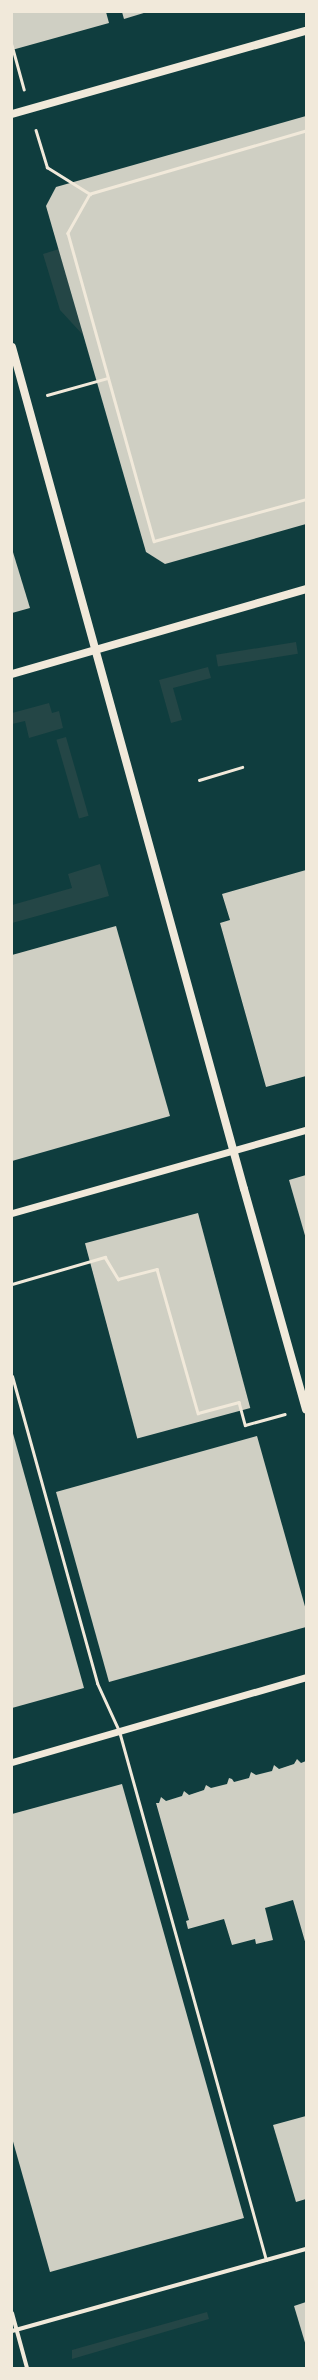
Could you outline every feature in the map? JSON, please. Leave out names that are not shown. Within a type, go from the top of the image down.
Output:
[{"type":"main road","points":[[12,114],[306,31]]},
{"type":"main road","points":[[12,347],[306,1408]]},
{"type":"main road","points":[[12,674],[306,589]]},
{"type":"street","points":[[12,1214],[306,1130]]},
{"type":"street","points":[[12,1762],[306,1677]]},
{"type":"street","points":[[14,2331],[306,2249]]},
{"type":"street","points":[[12,2313],[14,2331],[27,2368]]},
{"type":"lane","points":[[12,1376],[97,1683],[119,1731],[266,2260]]},
{"type":"path","points":[[306,131],[90,194],[68,233],[154,541],[306,499]]},
{"type":"path","points":[[40,397],[108,378]]},
{"type":"path","points":[[198,780],[242,767]]},
{"type":"path","points":[[12,1284],[105,1257],[118,1279],[157,1269],[198,1413],[239,1402],[245,1425],[291,1412]]},
{"type":"shaded area","points":[[59,249],[83,335],[60,310],[43,254]]},
{"type":"shaded area","points":[[296,642],[298,654],[218,667],[216,655]]},
{"type":"shaded area","points":[[208,667],[211,678],[173,688],[182,720],[171,723],[159,680]]},
{"type":"shaded area","points":[[49,703],[52,713],[59,711],[63,728],[29,738],[25,721],[12,724],[12,713]]},
{"type":"shaded area","points":[[66,737],[89,816],[79,819],[56,740]]},
{"type":"shaded area","points":[[100,864],[109,896],[12,923],[12,905],[72,888],[68,874]]},
{"type":"shaded area","points":[[207,2312],[209,2319],[72,2359],[72,2350]]},
{"type":"building","points":[[12,12],[106,12],[109,23],[12,50]]},
{"type":"building","points":[[122,12],[147,12],[124,19]]},
{"type":"building","points":[[306,116],[306,524],[165,564],[146,552],[46,206],[56,187]]},
{"type":"building","points":[[12,549],[30,608],[12,613]]},
{"type":"building","points":[[306,870],[306,1076],[266,1087],[220,923],[230,920],[222,894]]},
{"type":"building","points":[[116,926],[170,1116],[12,1161],[12,955]]},
{"type":"building","points":[[306,1175],[306,1239],[289,1180]]},
{"type":"building","points":[[198,1213],[250,1408],[137,1438],[85,1243]]},
{"type":"building","points":[[12,1430],[84,1688],[12,1708]]},
{"type":"building","points":[[257,1436],[306,1610],[306,1627],[109,1682],[56,1492]]},
{"type":"building","points":[[297,1759],[301,1763],[306,1761],[306,1945],[293,1900],[265,1908],[273,1940],[256,1944],[255,1939],[232,1945],[224,1919],[188,1929],[186,1921],[189,1920],[156,1803],[159,1803],[161,1797],[166,1801],[182,1796],[184,1791],[189,1795],[204,1790],[206,1785],[211,1788],[227,1784],[229,1778],[234,1782],[249,1778],[251,1772],[256,1775],[272,1771],[274,1765],[279,1769],[294,1764]]},
{"type":"building","points":[[122,1784],[244,2218],[50,2272],[12,2138],[12,1814]]},
{"type":"building","points":[[306,2116],[306,2199],[296,2202],[273,2125]]},
{"type":"building","points":[[306,2302],[306,2346],[294,2306]]}]
